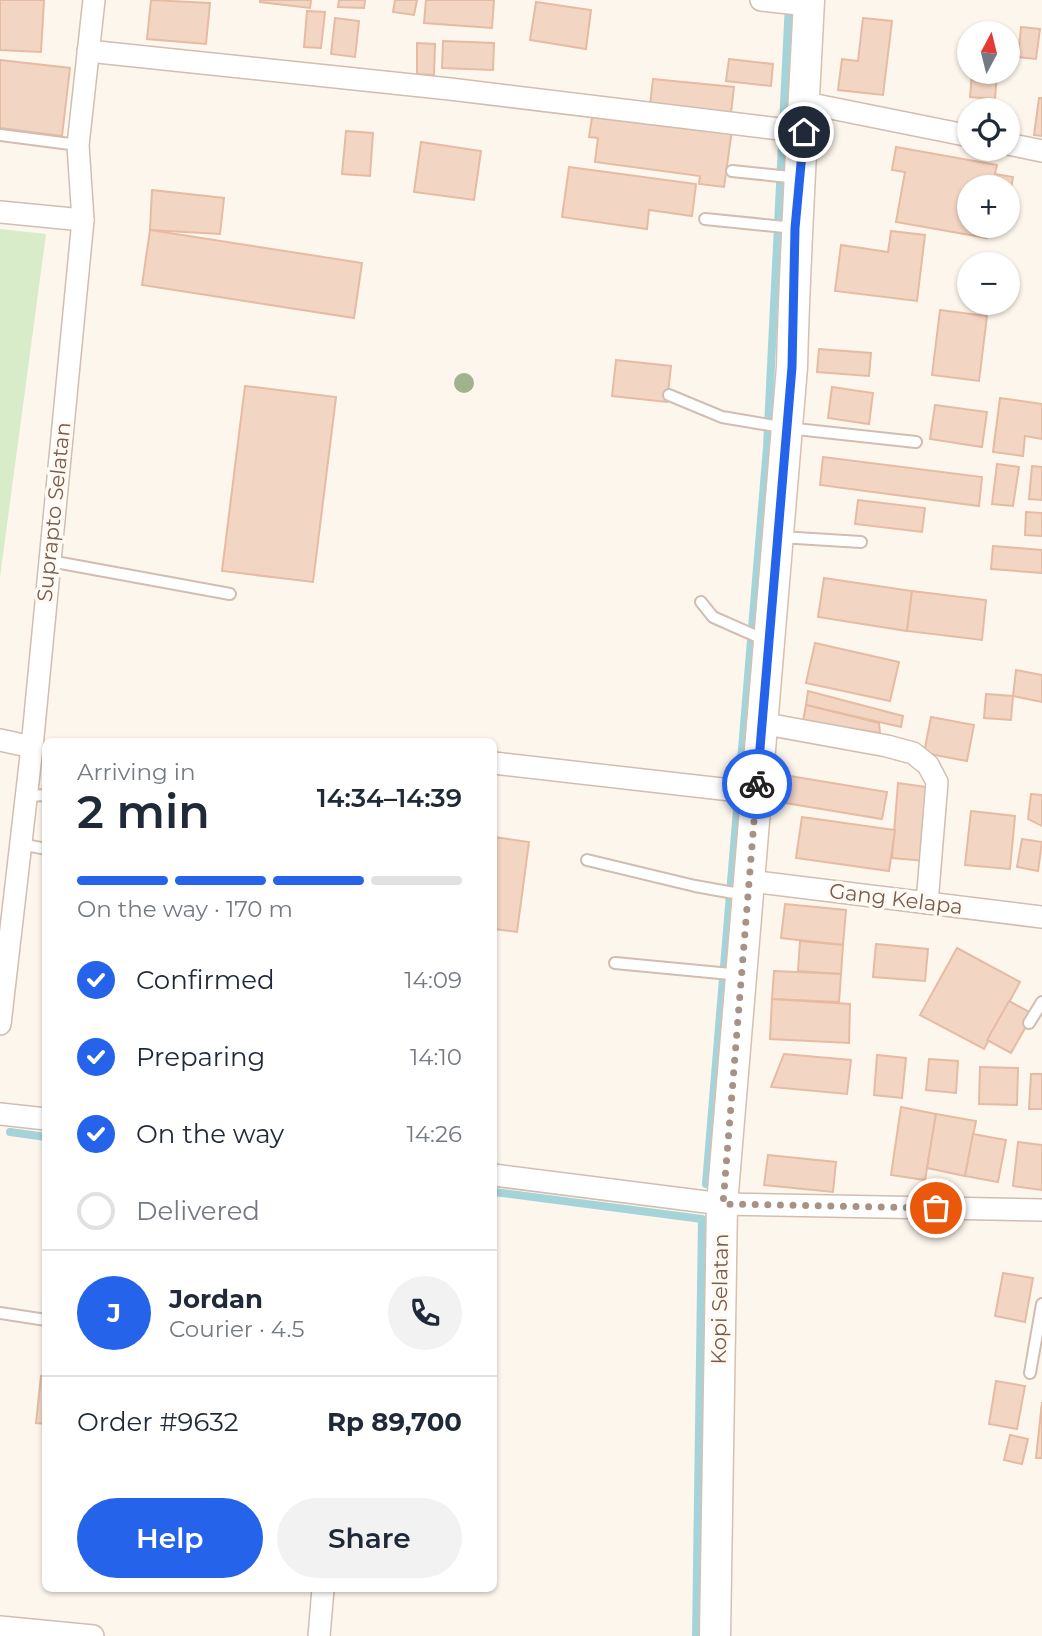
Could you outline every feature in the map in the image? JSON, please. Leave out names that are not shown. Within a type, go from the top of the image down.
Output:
[{"type":"street","name":"Suprapto Selatan","points":[[0,1024],[8,895],[36,796],[32,747],[83,220],[78,145],[93,0]]},
{"type":"street","points":[[761,0],[809,3]]},
{"type":"street","name":"Kopi Selatan","points":[[715,1636],[715,1490],[723,1204],[749,888],[750,792],[761,723],[792,367],[795,228],[806,103],[809,3]]},
{"type":"street","points":[[88,51],[450,89],[804,132]]},
{"type":"street","points":[[806,103],[957,133]]},
{"type":"street","points":[[1020,146],[1042,151]]},
{"type":"street","points":[[0,212],[83,220]]},
{"type":"street","points":[[761,723],[887,746],[913,753],[928,765],[937,782],[927,903]]},
{"type":"street","points":[[0,740],[32,747]]},
{"type":"street","points":[[497,763],[750,792]]},
{"type":"street","name":"Gang Kelapa","points":[[749,888],[927,903],[1042,918]]},
{"type":"street","points":[[0,1114],[42,1119]]},
{"type":"street","points":[[497,1175],[723,1204],[1042,1210]]},
{"type":"street","points":[[319,1636],[323,1592]]},
{"type":"street","points":[[0,1627],[93,1636]]},
{"type":"lane","points":[[0,135],[78,145]]},
{"type":"lane","points":[[732,171],[800,178]]},
{"type":"lane","points":[[705,219],[795,228]]},
{"type":"lane","points":[[669,395],[722,417],[787,428],[916,442]]},
{"type":"lane","points":[[777,537],[861,541]]},
{"type":"lane","points":[[50,561],[230,594]]},
{"type":"lane","points":[[701,602],[713,617],[768,641]]},
{"type":"lane","points":[[21,844],[42,848]]},
{"type":"lane","points":[[587,860],[695,886],[749,888]]},
{"type":"lane","points":[[615,963],[742,975]]},
{"type":"lane","points":[[1029,1023],[1042,1002]]},
{"type":"lane","points":[[1030,1373],[1042,1304]]},
{"type":"lane","points":[[0,1313],[42,1319]]},
{"type":"green space","points":[[0,229],[46,234],[0,577]]},
{"type":"building","points":[[0,0],[44,0],[41,52],[0,50]]},
{"type":"building","points":[[151,0],[210,3],[206,44],[147,39]]},
{"type":"building","points":[[260,0],[311,0],[310,8]]},
{"type":"building","points":[[339,0],[365,0],[364,8],[338,7]]},
{"type":"building","points":[[395,0],[417,0],[414,15],[393,12]]},
{"type":"building","points":[[426,0],[494,0],[492,28],[424,23]]},
{"type":"building","points":[[536,2],[591,10],[586,49],[530,40]]},
{"type":"building","points":[[307,11],[325,12],[321,48],[304,47]]},
{"type":"building","points":[[335,18],[359,21],[355,57],[331,54]]},
{"type":"building","points":[[863,18],[892,21],[883,95],[838,90],[842,59],[858,61]]},
{"type":"building","points":[[1021,27],[1040,29],[1036,59],[1020,57]]},
{"type":"building","points":[[443,41],[494,43],[493,70],[442,68]]},
{"type":"building","points":[[417,43],[435,44],[434,75],[417,74]]},
{"type":"building","points":[[729,59],[773,64],[771,86],[726,81]]},
{"type":"building","points":[[0,60],[70,68],[62,136],[0,128]]},
{"type":"building","points":[[653,79],[734,87],[731,113],[650,105]]},
{"type":"building","points":[[971,84],[996,84],[995,98],[970,97]]},
{"type":"building","points":[[1039,98],[1042,98],[1042,136],[1034,135]]},
{"type":"building","points":[[593,111],[732,130],[724,187],[699,184],[700,176],[595,162],[598,138],[589,137]]},
{"type":"building","points":[[346,131],[373,133],[370,176],[342,174]]},
{"type":"building","points":[[421,142],[481,151],[474,200],[414,192]]},
{"type":"building","points":[[896,147],[957,158],[957,161],[997,165],[995,174],[1001,175],[957,175],[957,233],[896,222],[905,172],[892,170]]},
{"type":"building","points":[[569,167],[696,184],[692,216],[649,210],[647,229],[562,217]]},
{"type":"building","points":[[152,190],[224,198],[220,234],[150,230]]},
{"type":"building","points":[[150,230],[362,263],[354,318],[142,285]]},
{"type":"building","points":[[891,231],[925,235],[917,301],[835,291],[841,245],[888,252]]},
{"type":"building","points":[[940,310],[957,312],[957,315],[987,316],[979,381],[932,375]]},
{"type":"building","points":[[819,349],[871,353],[869,376],[817,372]]},
{"type":"building","points":[[616,360],[671,366],[667,402],[612,396]]},
{"type":"building","points":[[245,386],[336,397],[313,582],[222,571]]},
{"type":"building","points":[[832,387],[873,393],[869,424],[828,418]]},
{"type":"building","points":[[1000,398],[1042,404],[1042,439],[1025,436],[1023,456],[993,452]]},
{"type":"building","points":[[935,405],[987,412],[982,447],[930,439]]},
{"type":"building","points":[[823,457],[982,477],[979,506],[820,485]]},
{"type":"building","points":[[997,464],[1019,467],[1013,506],[992,504]]},
{"type":"building","points":[[1032,466],[1042,467],[1042,500],[1029,499]]},
{"type":"building","points":[[858,500],[925,508],[922,532],[855,524]]},
{"type":"building","points":[[1026,512],[1042,513],[1042,536],[1025,535]]},
{"type":"building","points":[[993,546],[1042,550],[1042,573],[991,569]]},
{"type":"building","points":[[824,578],[912,591],[907,631],[818,617]]},
{"type":"building","points":[[912,591],[986,600],[982,640],[907,631]]},
{"type":"building","points":[[815,643],[899,662],[890,701],[806,683]]},
{"type":"building","points":[[1016,670],[1042,675],[1042,702],[1013,696]]},
{"type":"building","points":[[808,691],[903,716],[901,727],[806,705]]},
{"type":"building","points":[[986,694],[1013,696],[1011,720],[984,718]]},
{"type":"building","points":[[806,705],[879,723],[880,733],[803,721]]},
{"type":"building","points":[[931,717],[974,725],[967,761],[924,753]]},
{"type":"building","points":[[784,775],[887,792],[882,819],[779,802]]},
{"type":"building","points":[[898,783],[927,787],[926,861],[892,858]]},
{"type":"building","points":[[1031,794],[1042,795],[1042,826],[1028,819]]},
{"type":"building","points":[[971,811],[1015,816],[1010,869],[965,865]]},
{"type":"building","points":[[802,817],[895,830],[889,871],[796,858]]},
{"type":"building","points":[[497,837],[529,842],[517,932],[497,929]]},
{"type":"building","points":[[1022,839],[1042,842],[1038,871],[1017,867]]},
{"type":"building","points":[[785,904],[846,910],[843,945],[781,938]]},
{"type":"building","points":[[800,941],[843,945],[841,974],[798,971]]},
{"type":"building","points":[[876,944],[928,949],[925,981],[873,977]]},
{"type":"building","points":[[957,948],[1020,982],[984,1049],[920,1015]]},
{"type":"building","points":[[774,971],[841,974],[839,1002],[772,999]]},
{"type":"building","points":[[772,999],[850,1004],[849,1043],[770,1039]]},
{"type":"building","points":[[1009,1001],[1033,1014],[1011,1053],[987,1040]]},
{"type":"building","points":[[784,1054],[851,1060],[847,1094],[771,1087]]},
{"type":"building","points":[[877,1055],[906,1058],[902,1098],[874,1095]]},
{"type":"building","points":[[929,1059],[958,1061],[956,1093],[926,1090]]},
{"type":"building","points":[[980,1067],[1018,1068],[1017,1105],[979,1104]]},
{"type":"building","points":[[1031,1074],[1042,1074],[1042,1109],[1029,1109]]},
{"type":"building","points":[[901,1107],[936,1114],[925,1180],[891,1175]]},
{"type":"building","points":[[936,1114],[976,1121],[965,1176],[927,1168]]},
{"type":"building","points":[[973,1134],[1006,1140],[998,1182],[965,1176]]},
{"type":"building","points":[[1018,1142],[1042,1145],[1042,1190],[1013,1186]]},
{"type":"building","points":[[768,1155],[836,1162],[833,1192],[764,1185]]},
{"type":"building","points":[[1003,1273],[1033,1278],[1025,1322],[995,1316]]},
{"type":"building","points":[[41,1376],[42,1424],[36,1423]]},
{"type":"building","points":[[996,1381],[1025,1386],[1017,1429],[989,1424]]},
{"type":"building","points":[[1042,1402],[1042,1458],[1036,1458]]},
{"type":"building","points":[[1010,1435],[1028,1439],[1022,1464],[1004,1460]]},
{"type":"waterway","points":[[706,1184],[767,447],[789,3]]},
{"type":"waterway","points":[[10,1132],[42,1136]]},
{"type":"waterway","points":[[497,1192],[702,1219],[696,1636]]},
{"type":"way so far","points":[[757,784],[723,1204],[936,1208]]},
{"type":"route","points":[[757,784],[792,367],[795,228],[804,132]]}]
